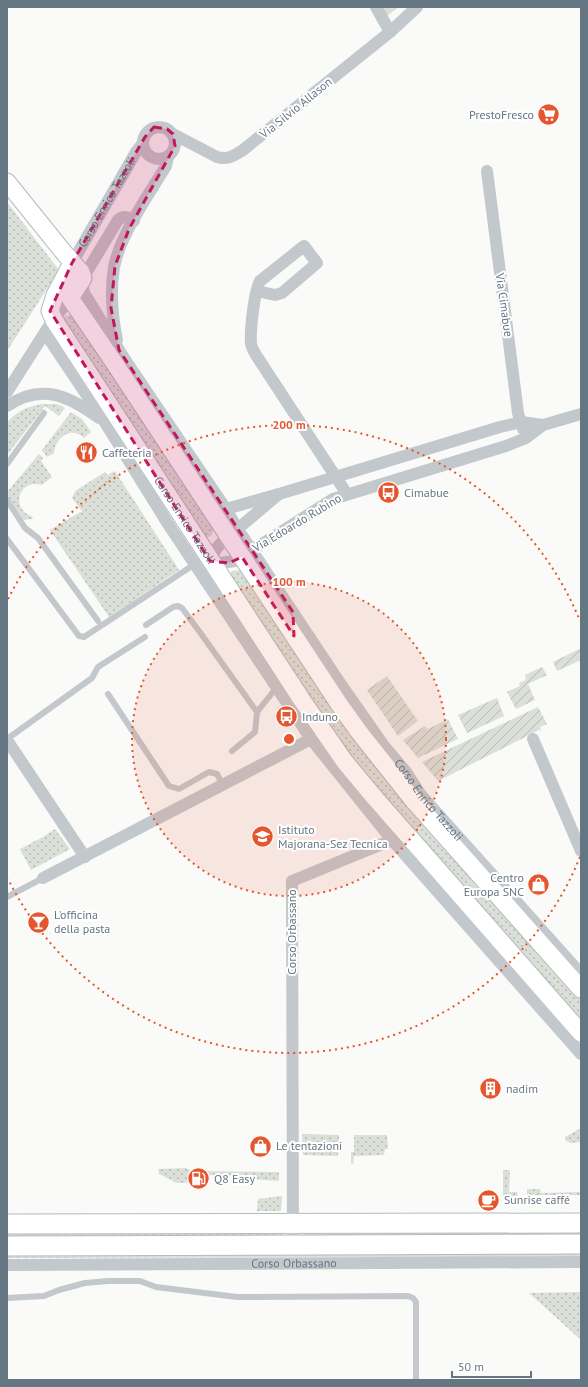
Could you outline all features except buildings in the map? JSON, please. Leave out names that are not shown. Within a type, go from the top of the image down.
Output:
[{"type":"main road","points":[[7,1224],[581,1223]]},
{"type":"main road","name":"Corso Orbassano","points":[[7,1246],[581,1244]]},
{"type":"street","points":[[376,7],[390,32]]},
{"type":"street","name":"Via Silvio Allason","points":[[172,134],[217,157],[224,159],[234,156],[390,32],[417,7]]},
{"type":"street","points":[[154,127],[160,127],[167,129],[172,134],[176,146],[168,157],[161,159],[153,158],[147,154],[143,143],[148,131],[154,127]]},
{"type":"street","name":"Corso Enrico Tazzoli","points":[[143,143],[136,152],[58,287],[50,311],[49,326],[106,424],[168,524],[203,562],[276,660],[330,740],[375,798],[581,1033]]},
{"type":"street","name":"Via Silvio Allason","points":[[176,146],[187,144],[195,146]]},
{"type":"street","name":"Corso Enrico Tazzoli","points":[[119,350],[111,308],[115,266],[121,246],[166,166],[168,157]]},
{"type":"street","name":"Via Cimabue","points":[[487,171],[518,413],[526,438]]},
{"type":"street","name":"Corso Enrico Tazzoli","points":[[7,182],[72,263],[81,272],[84,293],[119,350],[226,508],[233,532]]},
{"type":"street","name":"Corso Enrico Tazzoli","points":[[7,392],[49,326],[70,298],[118,220],[125,216],[134,221]]},
{"type":"street","points":[[257,291],[275,295],[282,293],[317,263],[304,246],[263,278],[258,285],[257,291],[251,332],[251,345],[256,355],[347,494]]},
{"type":"street","name":"Corso Enrico Tazzoli","points":[[70,298],[233,532],[294,636],[339,704],[382,762],[413,800],[581,989]]},
{"type":"street","name":"Corso Enrico Tazzoli","points":[[49,326],[203,562],[277,687],[311,739],[392,840],[581,1054]]},
{"type":"street","name":"Corso Enrico Tazzoli","points":[[7,406],[26,396],[41,393],[55,395],[86,409],[106,424]]},
{"type":"street","name":"Via Edoardo Rubino","points":[[203,562],[229,563],[247,554],[333,499],[506,446],[526,438],[544,425],[581,414]]},
{"type":"street","name":"Via Edoardo Rubino","points":[[226,508],[279,494],[442,444],[520,422],[544,425]]},
{"type":"street","name":"Via Edoardo Rubino","points":[[203,562],[233,532],[279,494]]},
{"type":"street","name":"Corso Enrico Tazzoli","points":[[247,554],[293,612],[380,740],[406,772],[422,795],[577,963],[581,974]]},
{"type":"street","points":[[293,612],[294,636]]},
{"type":"street","points":[[276,660],[277,687]]},
{"type":"street","points":[[43,878],[311,739]]},
{"type":"street","points":[[533,739],[578,836],[581,851]]},
{"type":"street","points":[[7,740],[85,857]]},
{"type":"street","name":"Corso Enrico Tazzoli","points":[[344,780],[375,798]]},
{"type":"street","name":"Corso Orbassano","points":[[293,1245],[292,881],[392,840]]},
{"type":"street","name":"Corso Enrico Tazzoli","points":[[543,990],[554,1024]]},
{"type":"street","name":"Corso Orbassano","points":[[7,1265],[581,1262]]},
{"type":"lane","points":[[7,464],[44,413]]},
{"type":"lane","points":[[7,500],[25,528],[38,538],[98,622]]},
{"type":"lane","points":[[7,539],[79,636],[84,637],[203,562]]},
{"type":"lane","points":[[146,625],[173,607],[178,606],[182,608],[257,712]]},
{"type":"lane","points":[[7,740],[92,678],[98,667],[145,637]]},
{"type":"lane","points":[[232,751],[255,732],[257,712],[277,687]]},
{"type":"lane","points":[[108,694],[169,786],[179,789],[209,772],[217,774],[223,785]]},
{"type":"lane","points":[[7,897],[43,878]]},
{"type":"lane","points":[[7,1298],[44,1296],[85,1283],[108,1281],[140,1281],[156,1287],[237,1297],[408,1296],[413,1298],[416,1302],[416,1380]]},
{"type":"highlighted area","points":[[154,127],[167,129],[173,134],[175,146],[129,229],[115,266],[111,308],[119,350],[293,612],[294,636],[242,557],[229,563],[210,561],[50,311],[72,263],[145,137]]},
{"type":"shaded area","points":[[382,7],[399,7],[387,16]]},
{"type":"shaded area","points":[[7,202],[59,270],[7,351]]},
{"type":"shaded area","points":[[71,315],[76,318],[214,527],[210,536],[204,539],[61,321],[65,316]]},
{"type":"shaded area","points":[[42,404],[57,404],[65,408],[59,416],[45,406],[7,455],[7,422],[23,410]]},
{"type":"shaded area","points":[[71,412],[82,419],[91,432],[84,438],[79,434],[74,433],[64,435],[57,443],[54,453],[47,457],[42,450]]},
{"type":"shaded area","points":[[39,454],[43,458],[41,461],[52,477],[42,485],[34,484],[23,490],[20,495],[19,502],[21,508],[33,517],[32,519],[24,520],[7,495],[7,492]]},
{"type":"shaded area","points":[[115,471],[179,570],[109,617],[50,530],[82,511],[72,498],[75,491],[105,472],[107,475]]},
{"type":"shaded area","points":[[240,570],[408,805],[581,999],[581,1025],[359,772],[228,578],[232,571]]},
{"type":"shaded area","points":[[581,648],[581,660],[557,671],[553,662]]},
{"type":"shaded area","points":[[542,667],[547,675],[528,684],[535,700],[516,709],[507,692],[520,686],[519,683],[526,680],[525,675]]},
{"type":"shaded area","points":[[387,676],[418,721],[398,736],[367,690]]},
{"type":"shaded area","points":[[497,698],[504,716],[467,733],[458,715]]},
{"type":"shaded area","points":[[538,707],[547,724],[540,727],[541,729],[438,781],[422,762]]},
{"type":"shaded area","points":[[448,719],[458,739],[418,758],[403,740],[425,726],[428,729]]},
{"type":"shaded area","points":[[55,829],[70,849],[31,870],[20,849]]},
{"type":"shaded area","points":[[581,1128],[581,1142],[570,1143],[565,1140],[565,1137]]},
{"type":"shaded area","points":[[302,1134],[339,1135],[338,1156],[303,1155]]},
{"type":"shaded area","points":[[354,1135],[387,1135],[388,1149],[385,1149],[384,1155],[354,1156],[353,1164],[351,1164],[351,1152],[354,1152]]},
{"type":"shaded area","points":[[186,1168],[192,1171],[279,1172],[279,1181],[251,1179],[249,1176],[202,1175],[200,1182],[177,1183],[159,1174],[158,1169]]},
{"type":"shaded area","points":[[503,1170],[510,1170],[509,1192],[517,1192],[518,1197],[503,1197]]},
{"type":"shaded area","points":[[527,1189],[540,1189],[541,1193],[581,1192],[581,1195],[527,1195]]},
{"type":"shaded area","points":[[282,1196],[281,1211],[257,1211],[258,1199]]},
{"type":"shaded area","points":[[581,1232],[581,1238],[303,1240],[305,1234]]},
{"type":"shaded area","points":[[7,1234],[282,1234],[282,1238],[7,1239]]},
{"type":"shaded area","points":[[581,1253],[581,1257],[7,1258],[7,1254]]},
{"type":"shaded area","points":[[581,1292],[581,1340],[529,1293]]},
{"type":"place","name":"PrestoFresco","points":[[549,115]]},
{"type":"place","name":"Caffeteria","points":[[86,453]]},
{"type":"place","name":"Cimabue","points":[[388,493]]},
{"type":"place","name":"Induno","points":[[286,717]]},
{"type":"place","name":"Istituto Majorana-Sez Tecnica","points":[[262,837]]},
{"type":"place","name":"Centro Europa SNC","points":[[539,885]]},
{"type":"place","name":"L'officina della pasta","points":[[39,922]]},
{"type":"place","name":"nadim","points":[[490,1089]]},
{"type":"place","name":"Le tentazioni","points":[[260,1146]]},
{"type":"place","name":"Q8 Easy","points":[[199,1179]]},
{"type":"place","name":"Sunrise caffé","points":[[488,1200]]}]
